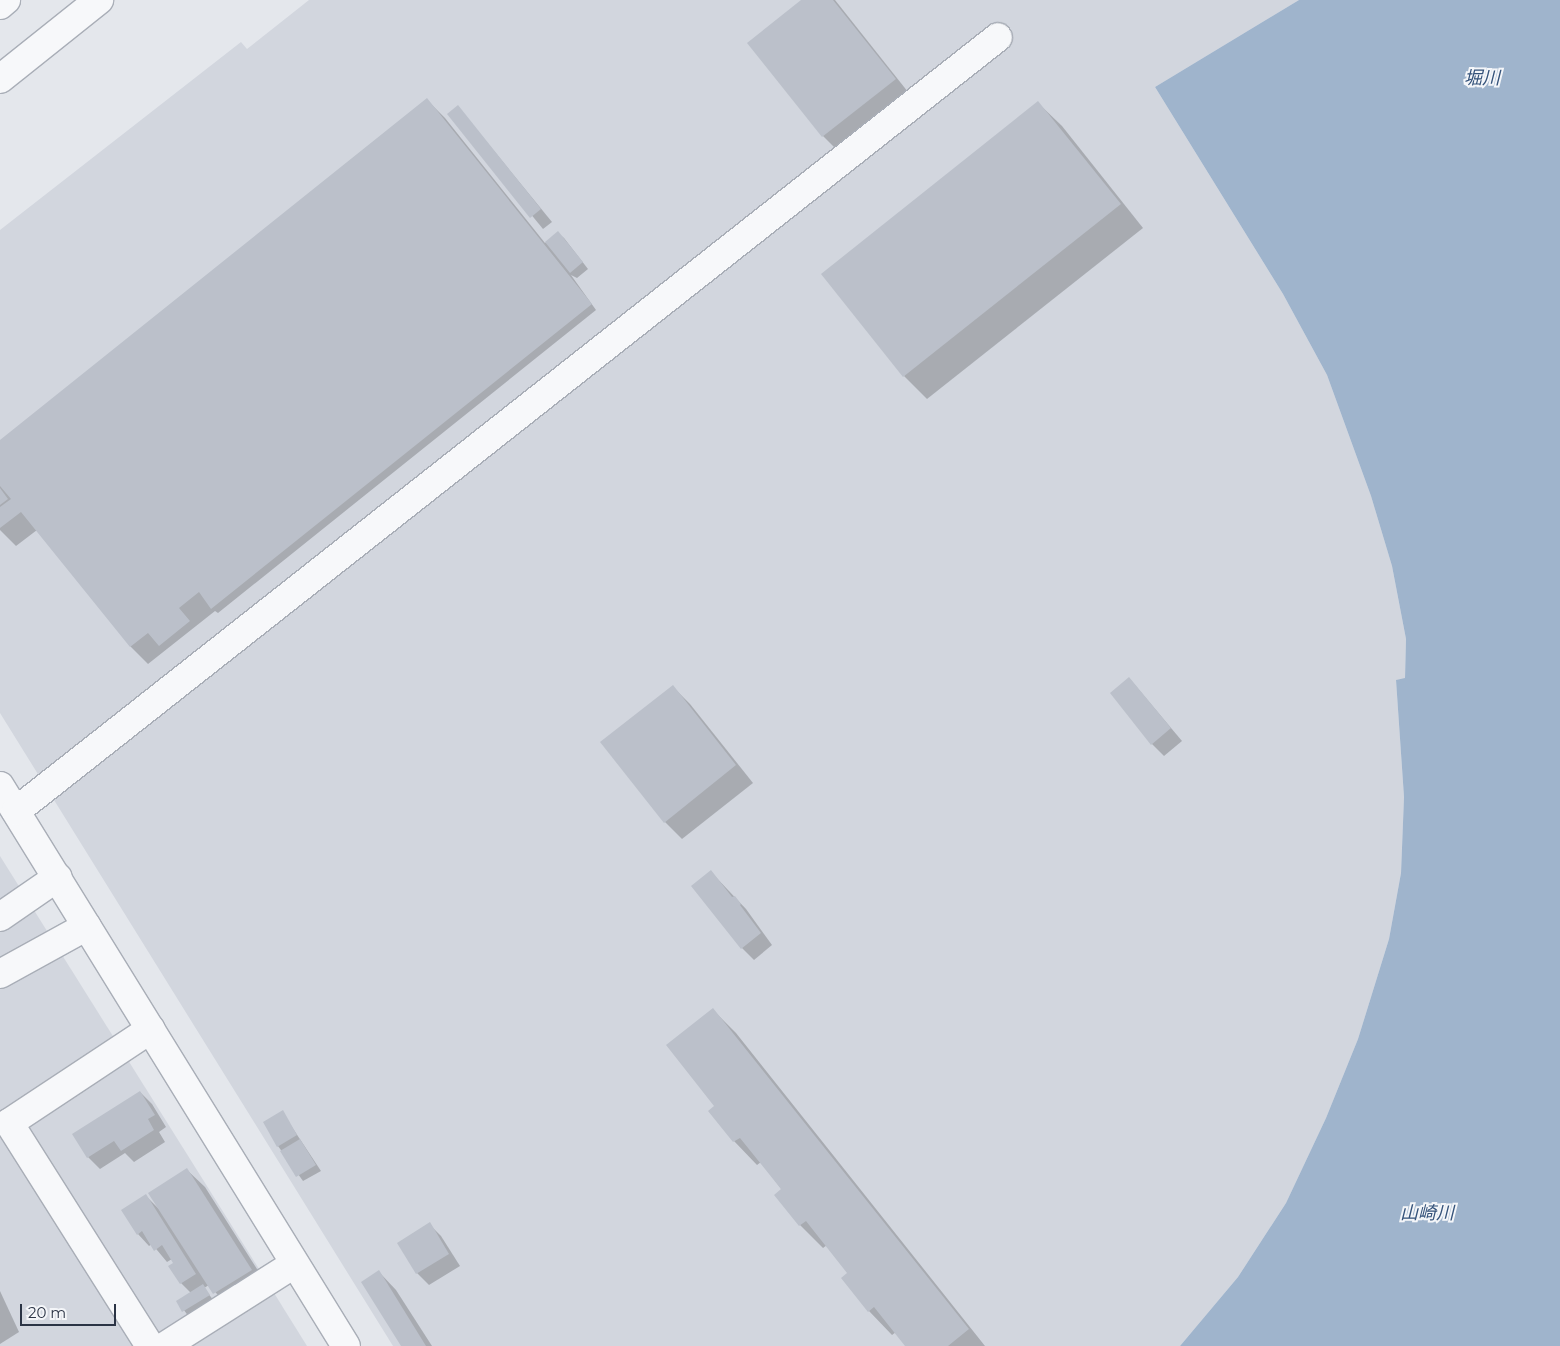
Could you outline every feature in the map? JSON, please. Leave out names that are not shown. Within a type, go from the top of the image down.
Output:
[{"type":"street","points":[[0,5],[6,0]]},
{"type":"street","points":[[0,79],[99,0]]},
{"type":"street","points":[[16,811],[998,37]]},
{"type":"street","points":[[0,786],[58,877],[346,1346]]},
{"type":"street","points":[[0,917],[58,877]]},
{"type":"street","points":[[0,974],[87,926]]},
{"type":"street","points":[[150,1029],[9,1123],[150,1346]]},
{"type":"street","points":[[165,1346],[294,1264]]},
{"type":"shaded area","points":[[309,0],[1299,0],[1155,87],[1283,294],[1327,375],[1371,496],[1392,566],[1406,639],[1405,679],[1396,680],[1404,797],[1401,873],[1389,939],[1358,1039],[1326,1118],[1286,1203],[1238,1277],[1180,1346],[393,1346],[0,713],[0,230],[241,42],[247,49]]},
{"type":"shaded area","points":[[0,856],[274,1293],[307,1346],[0,1346]]},
{"type":"water","name":"山崎川","points":[[1299,0],[1560,0],[1560,1346],[1180,1346],[1238,1277],[1286,1203],[1326,1118],[1358,1039],[1389,939],[1401,873],[1404,797],[1396,680],[1405,678],[1406,639],[1392,566],[1371,496],[1327,375],[1283,294],[1155,87]]},
{"type":"building","points":[[801,0],[833,0],[896,79],[822,137],[747,43]]},
{"type":"building","points":[[427,98],[592,304],[211,609],[199,592],[179,608],[190,621],[159,646],[148,633],[130,647],[21,512],[0,528],[0,507],[11,499],[0,486],[0,440]]},
{"type":"building","points":[[1038,101],[1121,204],[903,377],[821,274]]},
{"type":"building","points":[[458,105],[541,209],[530,218],[447,114]]},
{"type":"building","points":[[558,231],[583,262],[570,273],[545,242]]},
{"type":"building","points":[[0,488],[8,499],[0,505]]},
{"type":"building","points":[[1129,677],[1171,728],[1151,745],[1110,693]]},
{"type":"building","points":[[673,685],[736,765],[664,823],[600,742]]},
{"type":"building","points":[[711,870],[732,897],[735,896],[761,933],[741,949],[691,886]]},
{"type":"building","points":[[713,1008],[969,1329],[948,1346],[905,1346],[874,1307],[868,1312],[841,1278],[847,1273],[806,1221],[799,1226],[774,1195],[781,1189],[740,1138],[733,1142],[708,1111],[714,1106],[666,1045]]},
{"type":"building","points":[[140,1091],[155,1115],[148,1119],[154,1130],[121,1151],[114,1141],[87,1158],[72,1134]]},
{"type":"building","points":[[283,1110],[297,1135],[277,1147],[263,1122]]},
{"type":"building","points":[[300,1139],[316,1165],[296,1177],[280,1151]]},
{"type":"building","points":[[187,1168],[252,1270],[213,1294],[148,1193]]},
{"type":"building","points":[[146,1194],[196,1274],[180,1284],[168,1266],[173,1263],[162,1245],[154,1251],[142,1231],[137,1235],[121,1210]]},
{"type":"building","points":[[430,1222],[449,1254],[416,1274],[397,1243]]},
{"type":"building","points":[[379,1270],[426,1346],[401,1346],[361,1282]]},
{"type":"building","points":[[203,1284],[210,1295],[182,1312],[176,1301]]},
{"type":"water label","name":"堀川","points":[[1482,78]]}]
